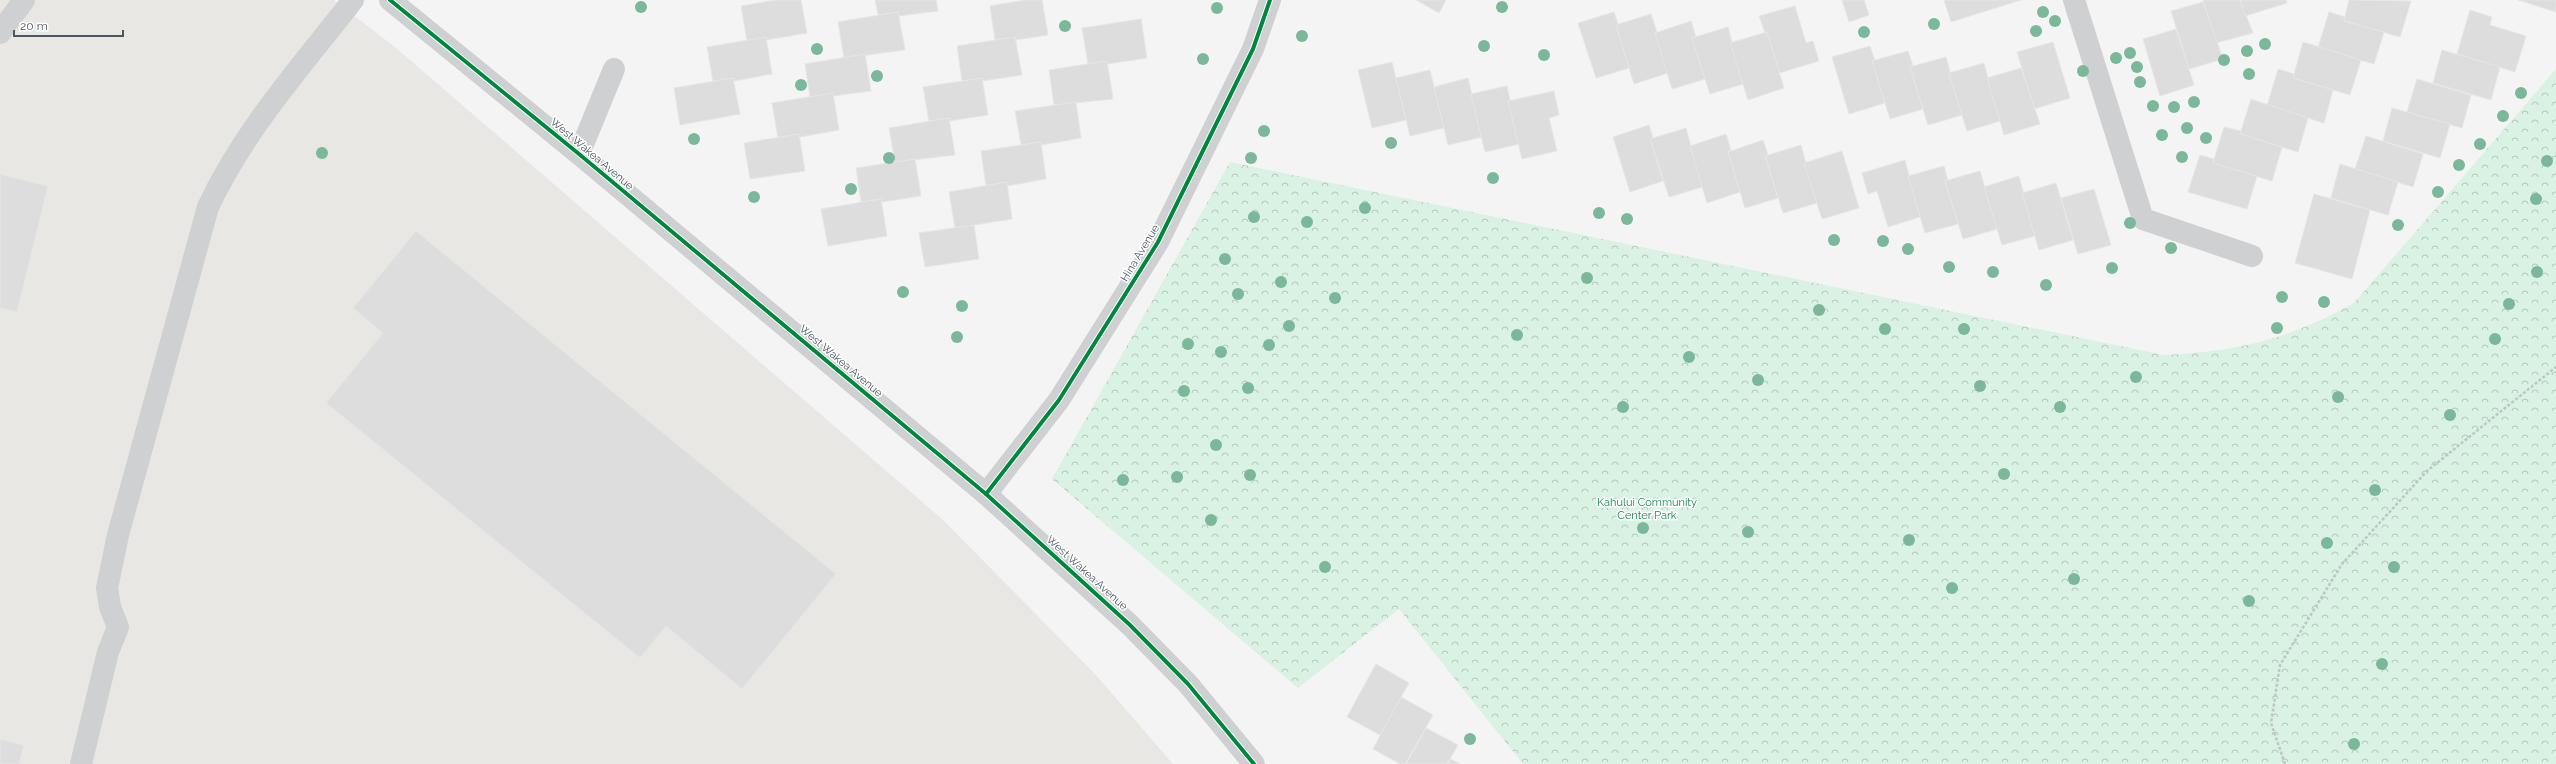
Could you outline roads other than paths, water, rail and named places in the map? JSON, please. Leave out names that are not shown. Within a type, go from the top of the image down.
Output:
[{"type":"street","points":[[0,33],[24,0]]},
{"type":"street","points":[[81,764],[108,652],[118,627],[110,607],[106,588],[118,535],[208,207],[223,175],[248,135],[353,0]]},
{"type":"street","name":"West Wakea Avenue","points":[[390,0],[579,154],[986,494],[1130,625],[1188,684],[1254,764]]},
{"type":"street","name":"Hina Avenue","points":[[986,494],[1059,400],[1158,242],[1253,49],[1270,0]]},
{"type":"street","points":[[2074,0],[2143,219],[2252,256]]},
{"type":"street","points":[[579,154],[614,69]]},
{"type":"park label","name":"Kahului Community Center Park","points":[[1647,508]]}]
